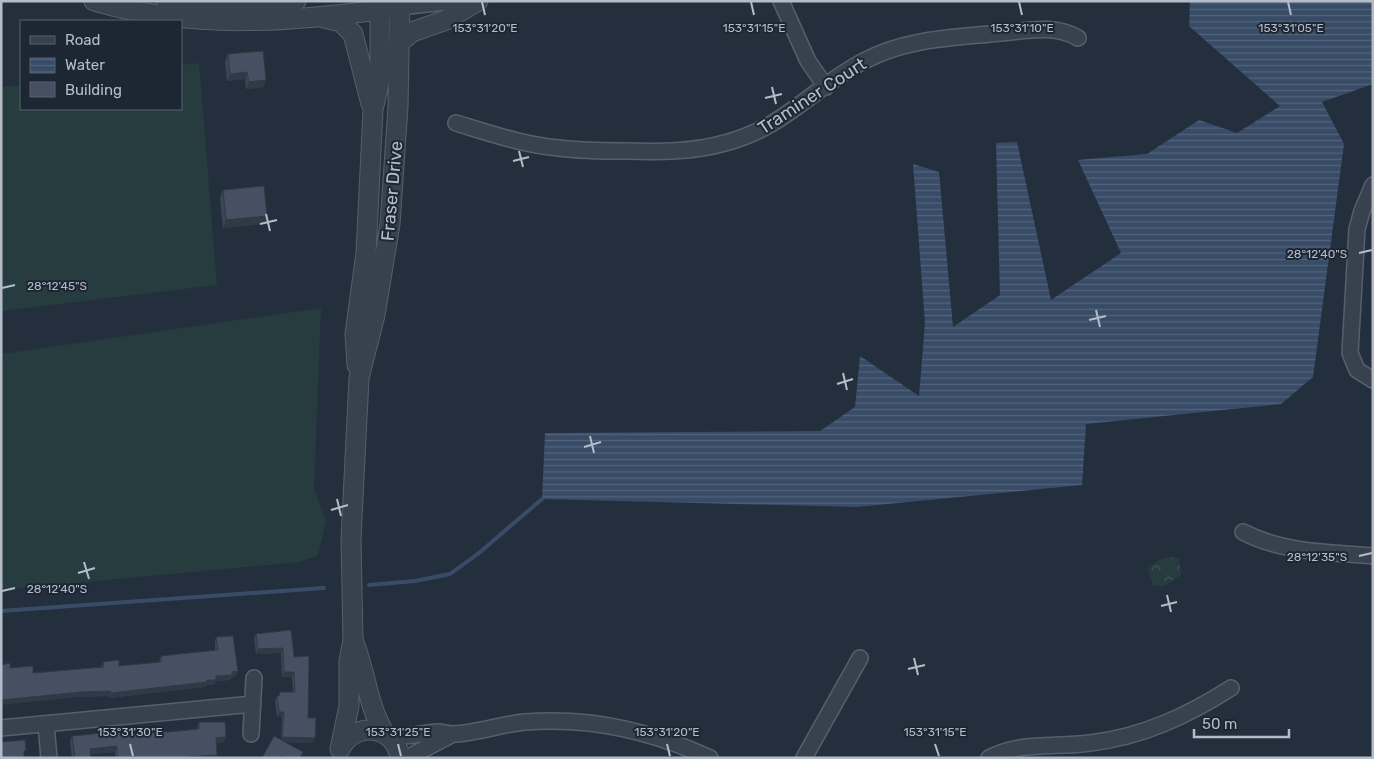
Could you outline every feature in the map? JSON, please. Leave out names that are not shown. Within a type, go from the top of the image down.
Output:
[{"type":"street","points":[[94,1],[136,13],[189,20],[250,21],[319,16],[380,5],[455,1]]},
{"type":"street","points":[[166,1],[218,5],[296,1]]},
{"type":"street","points":[[399,43],[412,32],[446,20],[478,1]]},
{"type":"street","points":[[781,1],[808,61],[826,87]]},
{"type":"street","name":"Fraser Drive","points":[[359,378],[375,314],[390,224],[398,107],[399,4]]},
{"type":"street","name":"Fraser Drive","points":[[338,755],[349,706],[349,661],[353,640],[351,539],[359,378],[355,334],[366,253],[373,110],[380,79],[380,5]]},
{"type":"street","points":[[319,16],[341,22],[353,34],[373,110]]},
{"type":"street","name":"Traminer Court","points":[[456,123],[516,140],[558,148],[683,151],[725,143],[758,132],[793,112],[844,72],[876,55],[918,42],[1042,30],[1064,31],[1078,38]]},
{"type":"street","points":[[1373,185],[1357,229],[1350,353],[1357,370],[1373,380]]},
{"type":"street","points":[[1242,532],[1261,542],[1282,548],[1373,556]]},
{"type":"street","name":"Fraser Drive","points":[[353,640],[363,663],[375,716],[387,735],[396,744],[400,758]]},
{"type":"street","points":[[804,758],[860,658]]},
{"type":"street","points":[[251,734],[254,678]]},
{"type":"street","points":[[989,758],[1020,747],[1090,743],[1142,733],[1186,715],[1231,688]]},
{"type":"street","points":[[1,728],[252,704]]},
{"type":"street","points":[[338,755],[348,738],[359,731],[371,729],[387,735],[408,737],[439,732],[453,734],[526,722],[597,724],[665,740],[710,758]]},
{"type":"street","points":[[46,724],[49,758]]},
{"type":"street","points":[[407,758],[453,734]]},
{"type":"green space","points":[[199,63],[217,285],[1,311],[1,87],[20,85],[20,110],[182,110],[182,65]]},
{"type":"green space","points":[[321,308],[314,488],[326,521],[318,555],[300,562],[1,590],[1,354]]},
{"type":"green space","points":[[1169,557],[1179,558],[1181,575],[1164,586],[1153,585],[1148,569],[1157,561]]},
{"type":"water","points":[[1190,1],[1373,1],[1373,84],[1322,102],[1344,144],[1313,377],[1281,404],[1086,424],[1082,485],[857,507],[542,499],[545,433],[820,431],[855,407],[860,356],[919,396],[925,323],[913,164],[939,172],[953,327],[1000,295],[996,143],[1017,142],[1051,300],[1121,253],[1078,160],[1147,154],[1199,120],[1237,133],[1280,106],[1189,26]]},
{"type":"building","points":[[263,51],[266,80],[249,82],[247,72],[230,74],[228,54]]},
{"type":"building","points":[[264,186],[267,216],[226,220],[223,190]]},
{"type":"building","points":[[291,630],[294,657],[309,656],[308,718],[316,718],[315,738],[282,737],[284,712],[279,712],[277,696],[279,696],[280,692],[295,692],[294,672],[284,672],[283,648],[258,649],[256,634]]},
{"type":"building","points":[[233,636],[238,671],[232,672],[232,675],[216,676],[216,680],[111,693],[111,691],[81,692],[1,700],[1,665],[10,663],[10,668],[33,666],[33,673],[104,667],[103,662],[119,660],[119,666],[161,662],[161,656],[218,650],[216,637]]},
{"type":"building","points":[[199,722],[225,722],[226,737],[216,738],[217,755],[188,758],[117,758],[117,746],[90,749],[91,758],[75,758],[72,736],[125,731],[125,734],[158,729],[158,731],[168,732],[199,729]]},
{"type":"building","points":[[274,736],[303,752],[300,758],[284,758],[281,756],[281,758],[262,758]]},
{"type":"building","points":[[25,740],[26,751],[24,751],[24,758],[1,758],[1,742]]},
{"type":"waterway","points":[[369,585],[415,581],[450,574],[479,553],[542,499]]},
{"type":"waterway","points":[[1,611],[324,588]]}]
